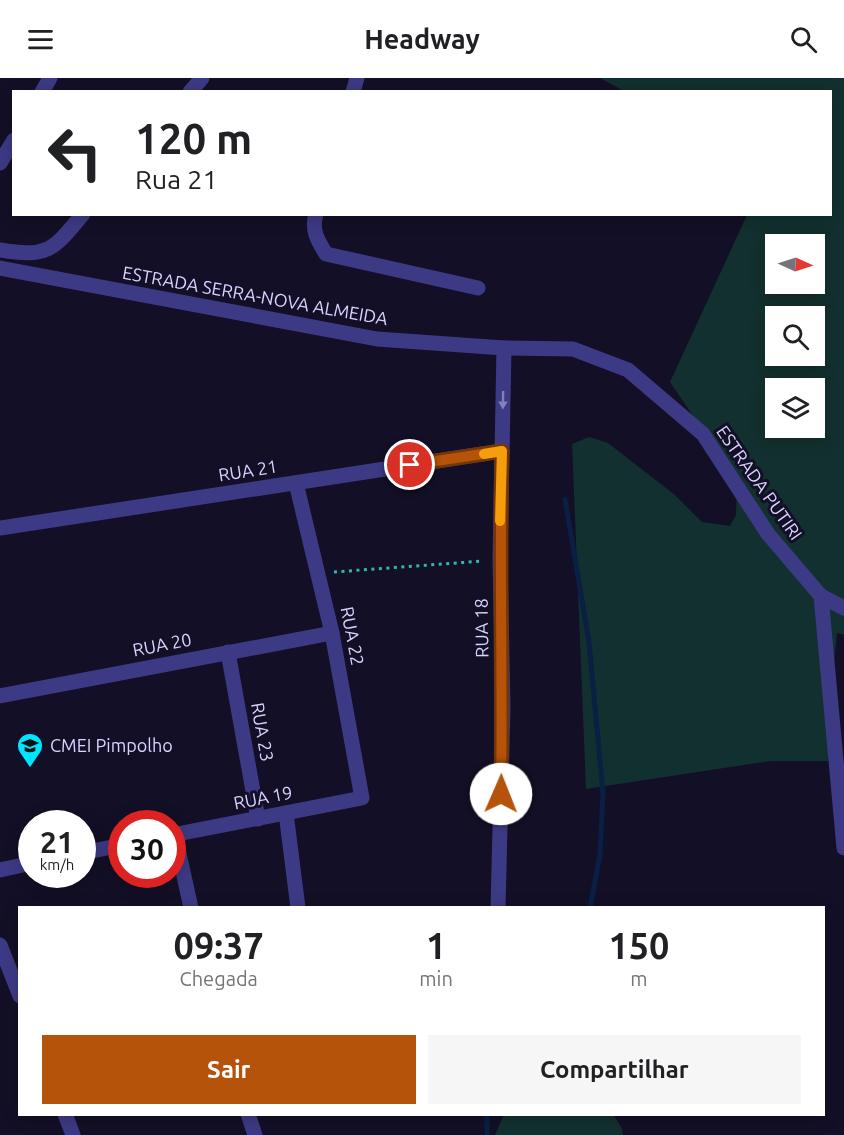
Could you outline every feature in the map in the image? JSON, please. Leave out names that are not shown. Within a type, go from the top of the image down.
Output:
[{"type":"street","points":[[192,90],[202,78]]},
{"type":"street","points":[[0,163],[12,143]]},
{"type":"street","points":[[0,250],[26,254],[41,252],[58,244],[81,216]]},
{"type":"street","points":[[315,216],[313,223],[316,237],[326,254],[478,288]]},
{"type":"street","name":"ESTRADA SERRA-NOVA ALMEIDA","points":[[0,268],[377,339],[504,348]]},
{"type":"street","name":"RUA 18","points":[[498,906],[503,705],[500,559],[504,348]]},
{"type":"street","name":"ESTRADA PUTIRI","points":[[504,348],[573,349],[628,370],[703,434],[768,534],[821,596],[844,608]]},
{"type":"street","name":"RUA 21","points":[[0,528],[502,451]]},
{"type":"street","name":"RUA 22","points":[[296,483],[332,633],[362,798]]},
{"type":"street","points":[[821,596],[844,848]]},
{"type":"street","name":"RUA 20","points":[[0,696],[332,633]]},
{"type":"street","name":"RUA 23","points":[[228,652],[258,819]]},
{"type":"street","name":"RUA 19","points":[[186,833],[362,798]]},
{"type":"street","points":[[286,813],[298,906]]},
{"type":"street","points":[[0,870],[18,866]]},
{"type":"street","points":[[186,887],[191,906]]},
{"type":"street","points":[[0,945],[18,991]]},
{"type":"street","points":[[66,1116],[73,1135]]},
{"type":"street","points":[[249,1116],[255,1135]]},
{"type":"path","points":[[318,574],[500,559]]},
{"type":"green space","points":[[600,78],[844,78],[844,635],[837,633],[828,720],[828,761],[770,761],[586,789],[572,444],[589,437],[608,443],[675,495],[702,522],[730,526],[736,515],[737,481],[670,382],[747,216],[832,216],[832,90],[622,90]]},
{"type":"green space","points":[[503,1116],[615,1116],[623,1135],[495,1135]]},
{"type":"waterway","points":[[565,499],[589,642],[603,793],[600,854],[590,906]]},
{"type":"waterway","points":[[487,1116],[487,1135]]},
{"type":"slow traffic","points":[[484,454],[502,451],[500,521]]},
{"type":"place","name":"CMEI Pimpolho","points":[[30,769]]},
{"type":"route","points":[[410,465],[502,451],[501,794]]}]
